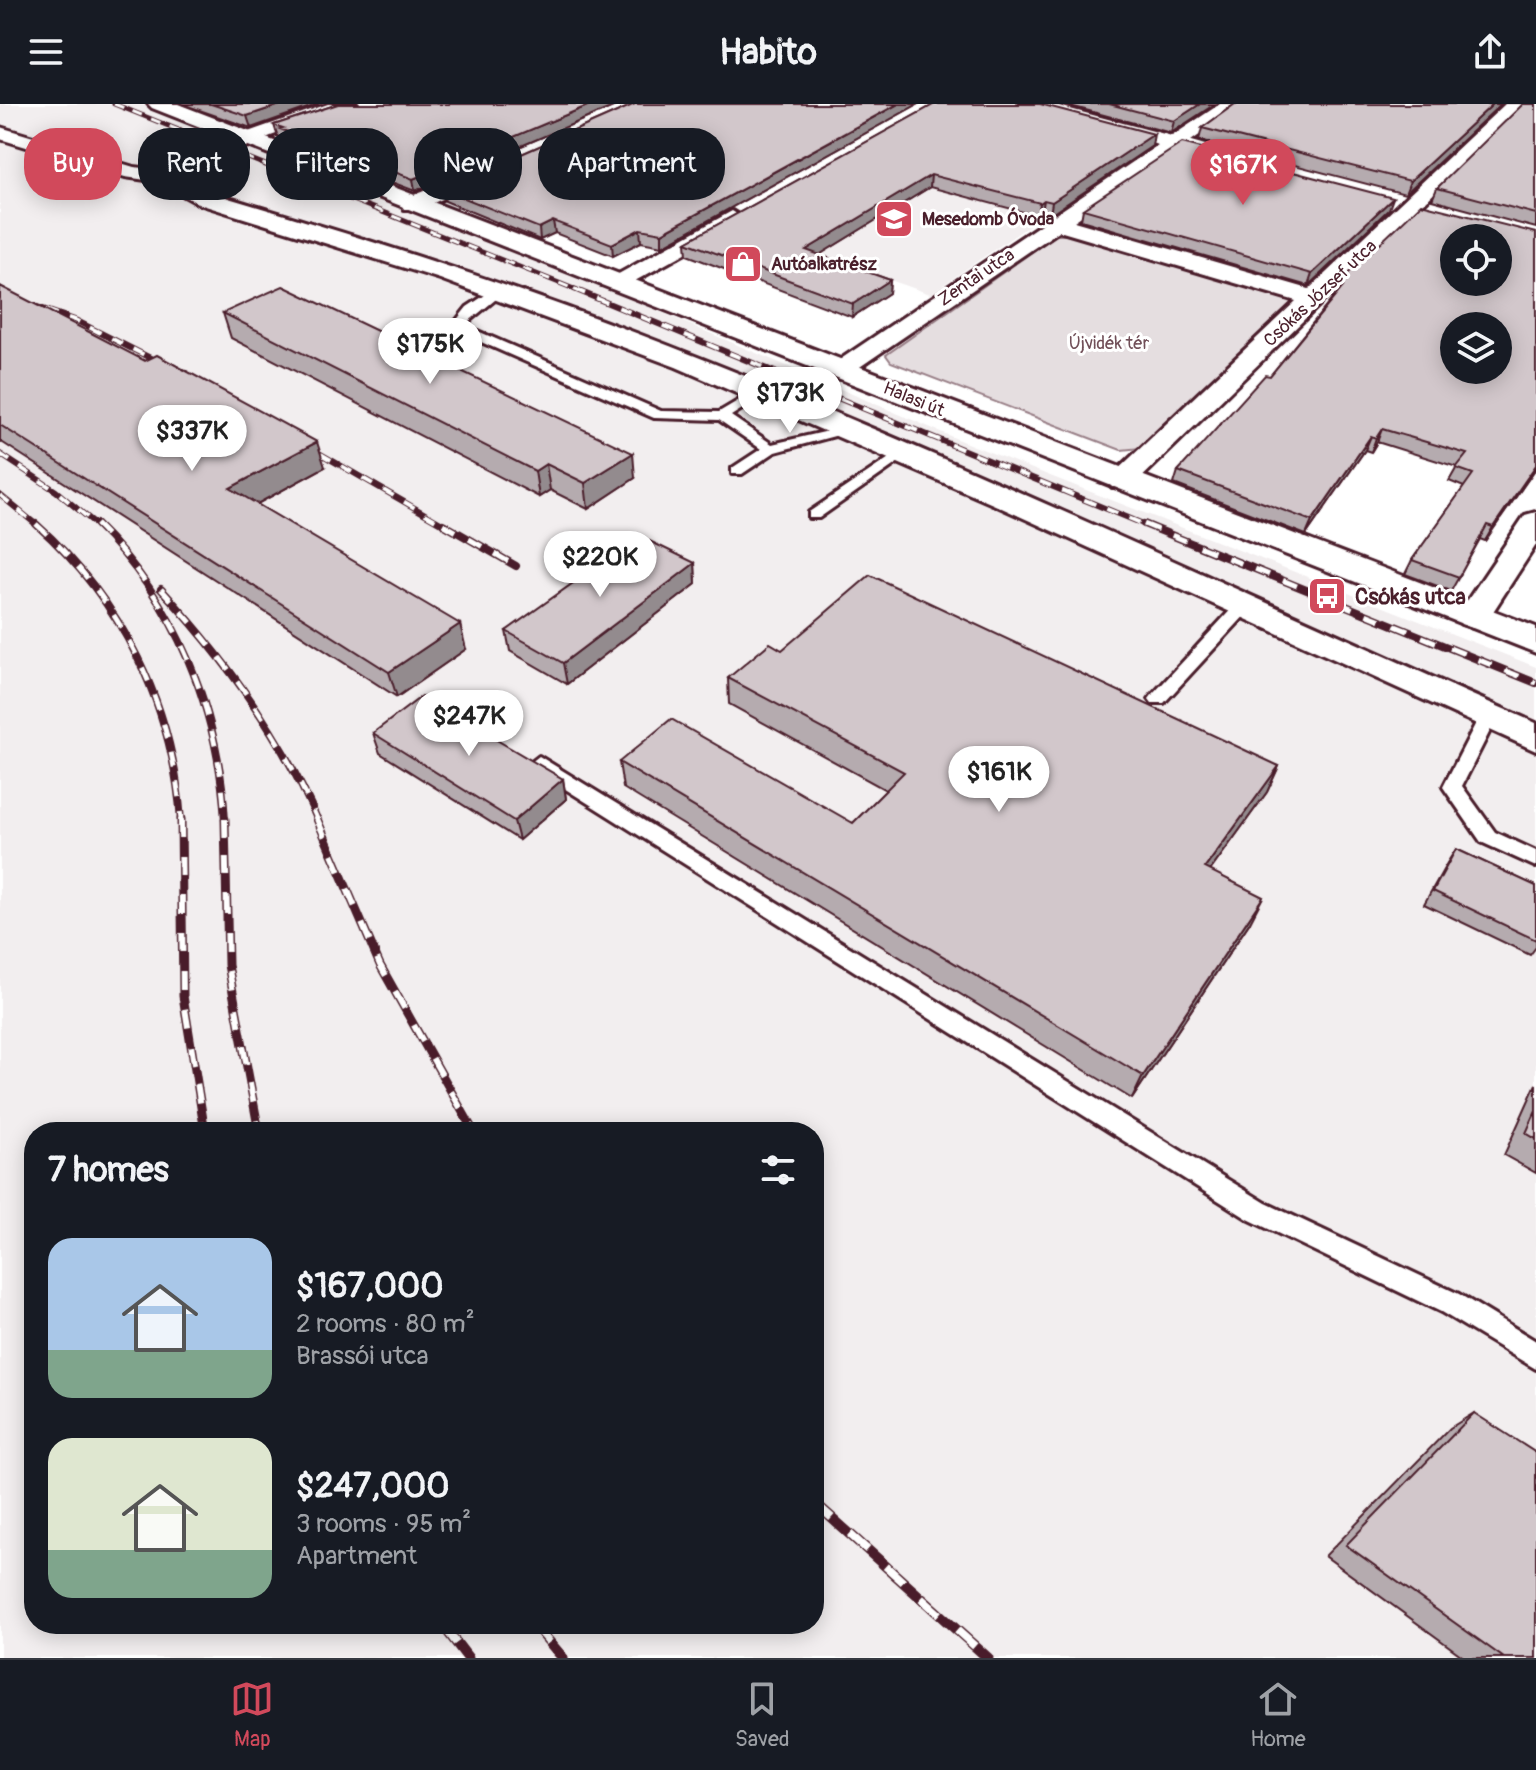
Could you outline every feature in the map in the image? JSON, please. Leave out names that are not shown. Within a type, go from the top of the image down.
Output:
[{"type":"main road","name":"Halasi út","points":[[159,104],[1536,641]]},
{"type":"street","points":[[252,139],[347,104]]},
{"type":"street","points":[[1029,104],[1249,163]]},
{"type":"street","name":"Zentai utca","points":[[839,369],[1233,104]]},
{"type":"street","name":"Csókás József utca","points":[[1122,481],[1516,104]]},
{"type":"street","points":[[0,133],[138,174]]},
{"type":"street","points":[[1382,198],[1439,213]]},
{"type":"street","points":[[210,200],[365,245],[500,291],[758,393],[1536,738]]},
{"type":"street","points":[[412,204],[421,200]]},
{"type":"street","points":[[616,282],[756,204]]},
{"type":"street","points":[[1057,223],[1314,298]]},
{"type":"street","points":[[1473,617],[1536,521]]},
{"type":"lane","points":[[500,291],[465,316],[461,322],[469,332],[659,415],[722,416],[758,393]]},
{"type":"lane","points":[[722,416],[770,449]]},
{"type":"lane","points":[[737,471],[770,449],[846,431]]},
{"type":"lane","points":[[814,515],[901,454]]},
{"type":"lane","points":[[1158,699],[1243,607]]},
{"type":"lane","points":[[1488,717],[1452,787],[1488,837],[1536,859]]},
{"type":"lane","points":[[539,763],[1257,1211],[1450,1303],[1536,1356]]},
{"type":"shaded area","points":[[0,104],[175,104],[231,128],[138,128],[138,200],[250,200],[250,136],[266,143],[266,200],[398,200],[964,442],[1536,667],[1536,1658],[0,1658]]},
{"type":"shaded area","name":"Mesedomb Óvoda","points":[[860,155],[1049,212],[930,294],[736,226]]},
{"type":"green space","name":"Újvidék tér","points":[[1056,235],[1083,235],[1289,295],[1299,303],[1141,448],[1121,450],[891,362],[886,355]]},
{"type":"building","points":[[211,104],[283,104],[247,116]]},
{"type":"building","points":[[338,104],[592,104],[522,133],[522,128],[414,128],[413,179],[398,173],[398,128],[283,128],[274,125]]},
{"type":"building","points":[[635,104],[898,104],[725,199],[725,128],[581,128]]},
{"type":"building","points":[[935,104],[1040,104],[1154,134],[1052,202],[1044,200],[1040,203],[931,175],[806,250],[890,280],[853,304],[686,242]]},
{"type":"building","points":[[1109,104],[1200,104],[1174,121]]},
{"type":"building","points":[[1235,104],[1493,104],[1410,181],[1202,128]]},
{"type":"building","points":[[1523,104],[1536,104],[1536,214],[1437,188]]},
{"type":"building","points":[[1182,143],[1393,198],[1312,274],[1083,209]]},
{"type":"building","points":[[538,147],[538,200],[722,200],[662,233],[640,229],[612,244],[553,221],[539,228],[469,200],[522,200],[522,154]]},
{"type":"building","points":[[1421,204],[1500,224],[1440,224],[1440,296],[1512,296],[1512,227],[1536,233],[1536,465],[1493,527],[1487,525],[1459,577],[1412,560],[1473,474],[1456,468],[1467,454],[1382,429],[1376,438],[1371,436],[1312,521],[1178,471],[1265,375],[1270,376],[1343,287],[1336,285]]},
{"type":"building","points":[[0,286],[145,361],[157,355],[317,442],[230,488],[460,624],[389,672],[0,425]]},
{"type":"building","points":[[283,286],[633,453],[585,483],[546,464],[535,471],[223,313]]},
{"type":"building","points":[[639,536],[695,563],[563,663],[506,631]]},
{"type":"building","points":[[870,575],[1279,766],[1205,868],[1263,897],[1143,1076],[619,762],[671,719],[853,823],[904,772],[728,678],[770,643],[782,650]]},
{"type":"building","points":[[422,696],[563,779],[514,821],[373,733]]},
{"type":"building","points":[[1456,849],[1536,886],[1536,940],[1433,891]]},
{"type":"building","points":[[1536,1111],[1536,1139],[1526,1133]]},
{"type":"building","points":[[1474,1413],[1536,1453],[1536,1658],[1504,1658],[1346,1545]]},
{"type":"railway","points":[[114,104],[579,291]]},
{"type":"railway","points":[[574,289],[1148,526]]},
{"type":"railway","points":[[0,294],[75,320],[172,369]]},
{"type":"railway","points":[[300,442],[446,526]]},
{"type":"railway","points":[[0,454],[56,491],[97,525]]},
{"type":"railway","points":[[0,495],[38,526]]},
{"type":"railway","points":[[36,524],[67,554],[94,587],[118,621],[138,658],[167,736],[181,821]]},
{"type":"railway","points":[[443,524],[516,566]]},
{"type":"railway","points":[[1144,524],[1536,683]]},
{"type":"railway","points":[[97,525],[149,588],[188,660],[214,739],[225,821]]},
{"type":"railway","points":[[161,589],[207,642],[249,698],[286,758],[318,821]]},
{"type":"railway","points":[[181,819],[183,996],[203,1122]]},
{"type":"railway","points":[[225,819],[228,965],[257,1122]]},
{"type":"railway","points":[[317,819],[380,965],[468,1122]]},
{"type":"railway","points":[[824,1511],[988,1658]]},
{"type":"railway","points":[[450,1634],[468,1658]]},
{"type":"railway","points":[[543,1634],[563,1658]]},
{"type":"place","name":"Mesedomb Óvoda","points":[[894,219]]},
{"type":"place","name":"Autóalkatrész","points":[[743,264]]},
{"type":"place","name":"Csókás utca","points":[[1327,596]]}]
